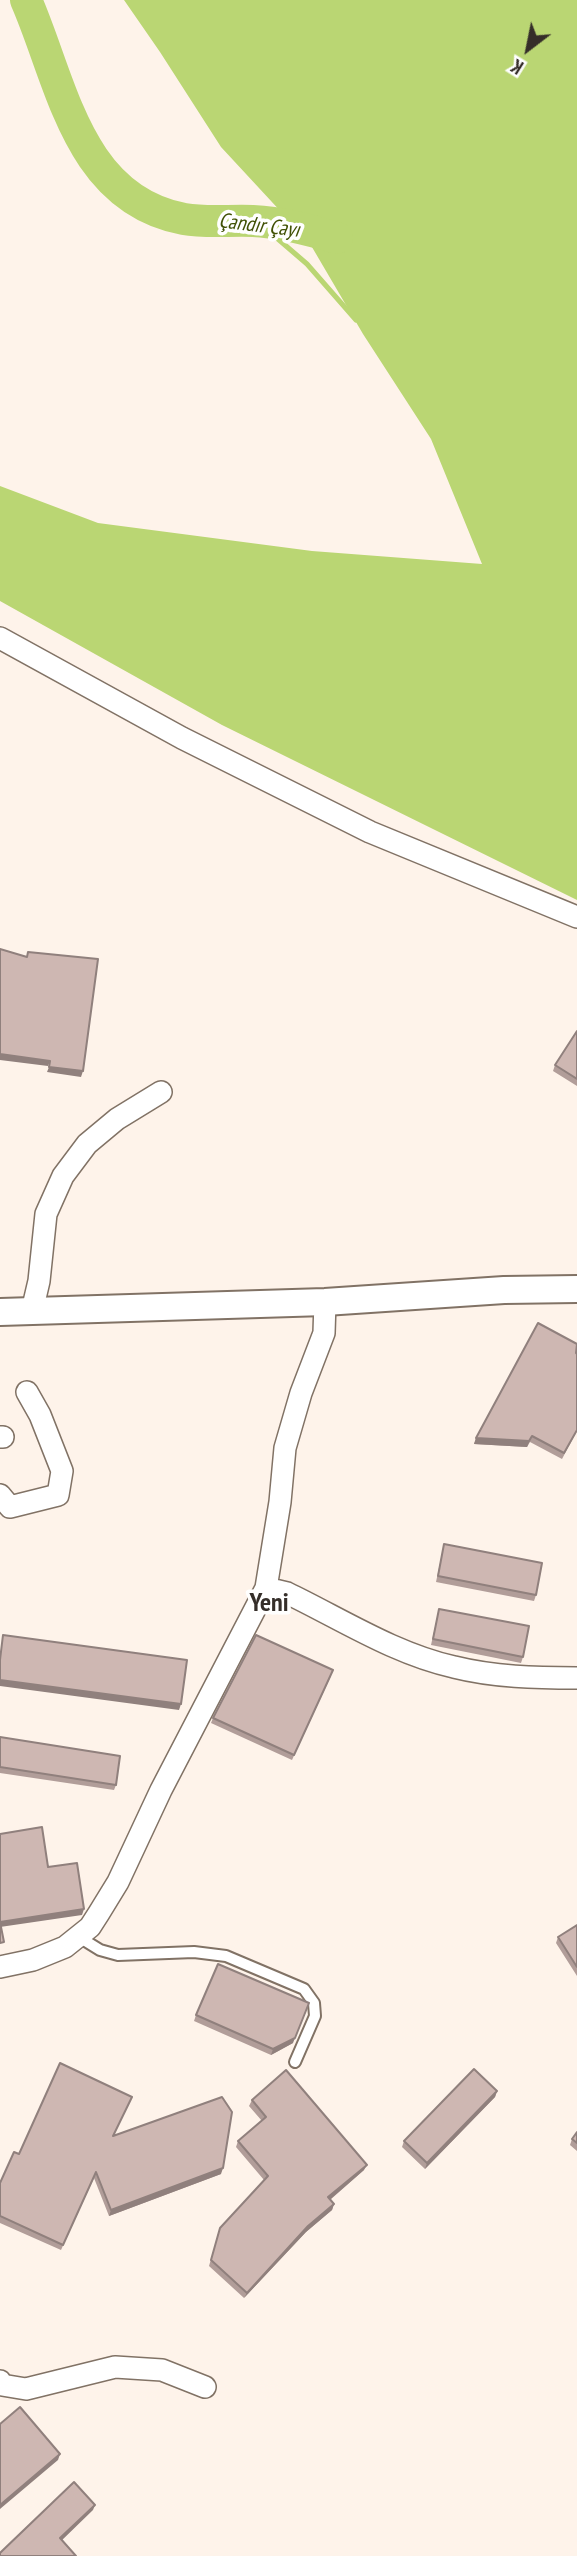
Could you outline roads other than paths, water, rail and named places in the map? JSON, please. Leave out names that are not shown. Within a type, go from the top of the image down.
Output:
[{"type":"street","points":[[0,638],[182,738],[370,832],[577,917]]},
{"type":"street","points":[[32,1311],[39,1281],[46,1214],[63,1176],[87,1143],[117,1119],[161,1093]]},
{"type":"street","points":[[0,1312],[325,1302],[504,1290],[577,1289]]},
{"type":"street","points":[[0,1967],[50,1954],[79,1937],[99,1913],[118,1882],[161,1790],[266,1588],[280,1502],[285,1448],[300,1393],[324,1333],[325,1302]]},
{"type":"street","points":[[0,1495],[10,1507],[58,1495],[62,1471],[40,1416],[27,1392]]},
{"type":"street","points":[[266,1588],[287,1593],[406,1651],[454,1667],[528,1678],[577,1678]]},
{"type":"street","points":[[0,2381],[2,2385],[26,2389],[115,2367],[162,2370],[205,2387]]},
{"type":"lane","points":[[79,1937],[100,1950],[118,1955],[216,1954],[304,1989],[314,2003],[315,2016],[295,2062]]},
{"type":"waterway","name":"Çandır Çayı","points":[[26,0],[78,133],[96,163],[119,188],[148,207],[184,219],[274,223],[337,238]]},
{"type":"waterway","points":[[257,221],[307,264],[356,320]]},
{"type":"district","name":"Yeni","points":[[269,1604]]}]
